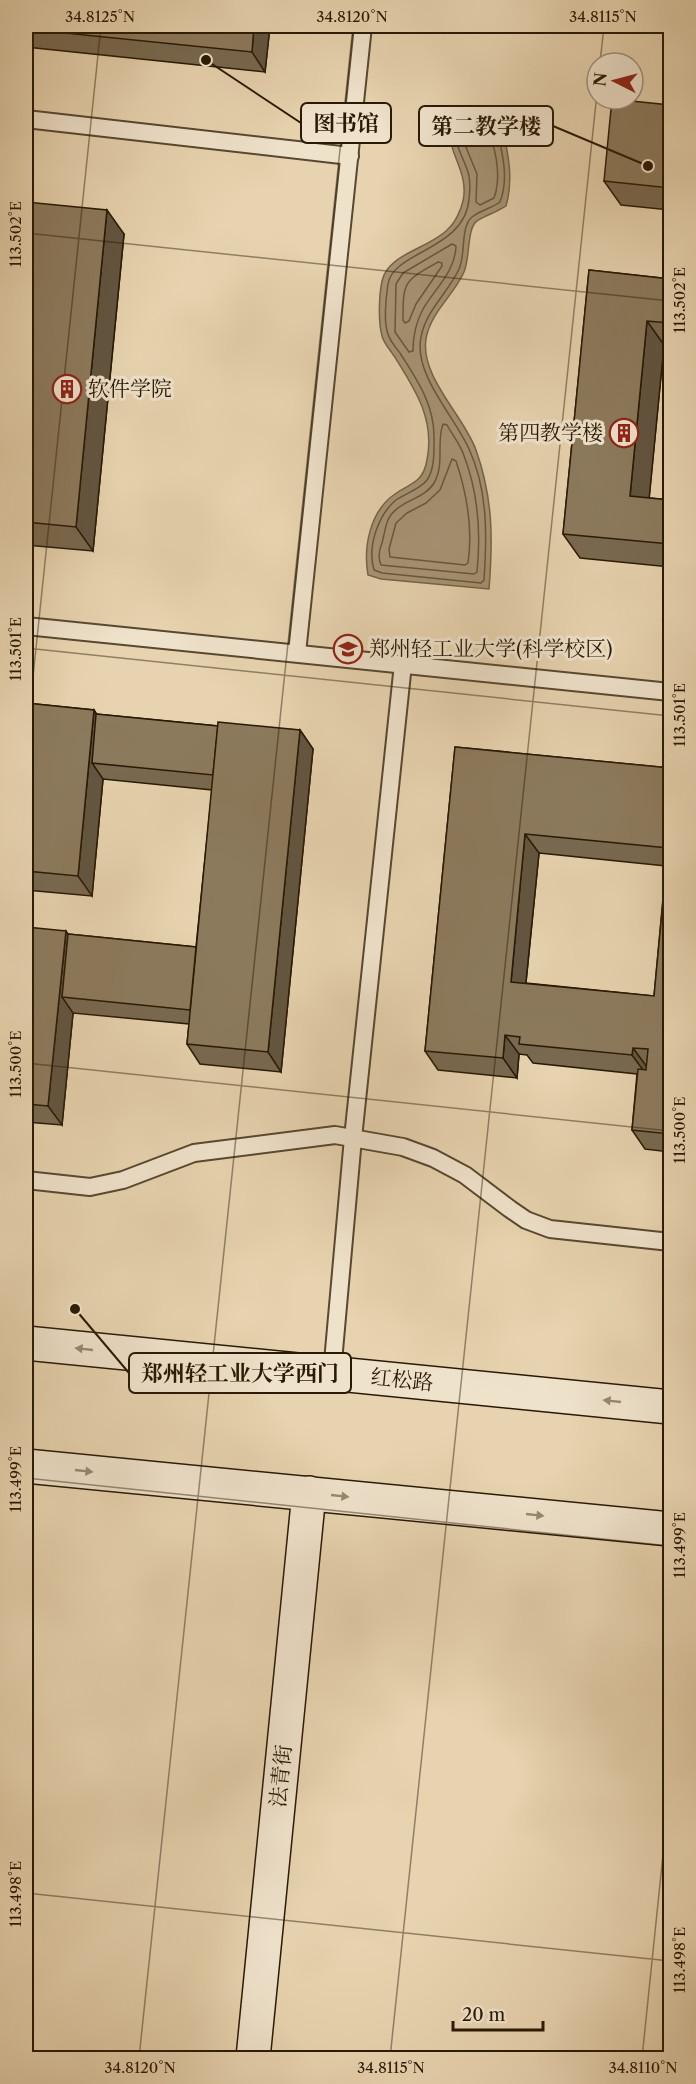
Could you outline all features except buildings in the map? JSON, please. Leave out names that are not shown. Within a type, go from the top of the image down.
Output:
[{"type":"main road","name":"红松路","points":[[26,1343],[670,1407]]},
{"type":"main road","points":[[26,1466],[670,1529]]},
{"type":"main road","name":"法青街","points":[[253,2058],[309,1493]]},
{"type":"lane","points":[[297,653],[363,26]]},
{"type":"lane","points":[[26,119],[350,156]]},
{"type":"lane","points":[[26,626],[670,692]]},
{"type":"lane","points":[[332,1373],[353,1138],[403,664]]},
{"type":"lane","points":[[26,1180],[90,1187],[123,1180],[194,1153],[334,1135],[403,1147],[433,1158],[465,1175],[518,1215],[550,1229],[670,1242]]},
{"type":"water","points":[[457,111],[500,115],[510,172],[506,206],[474,224],[464,272],[437,312],[426,339],[426,353],[436,382],[470,437],[482,468],[490,519],[489,589],[381,579],[368,575],[367,564],[368,542],[374,520],[386,501],[423,473],[429,445],[426,419],[417,394],[382,336],[379,308],[382,281],[392,264],[441,236],[451,226],[459,212],[464,188],[449,133],[451,122]]},
{"type":"place","name":"图书馆","points":[[206,60]]},
{"type":"place","name":"第二教学楼","points":[[648,166]]},
{"type":"place","name":"软件学院","points":[[67,389]]},
{"type":"place","name":"第四教学楼","points":[[624,433]]},
{"type":"place","name":"郑州轻工业大学(科学校区)","points":[[348,649]]},
{"type":"place","name":"郑州轻工业大学西门","points":[[75,1309]]}]
